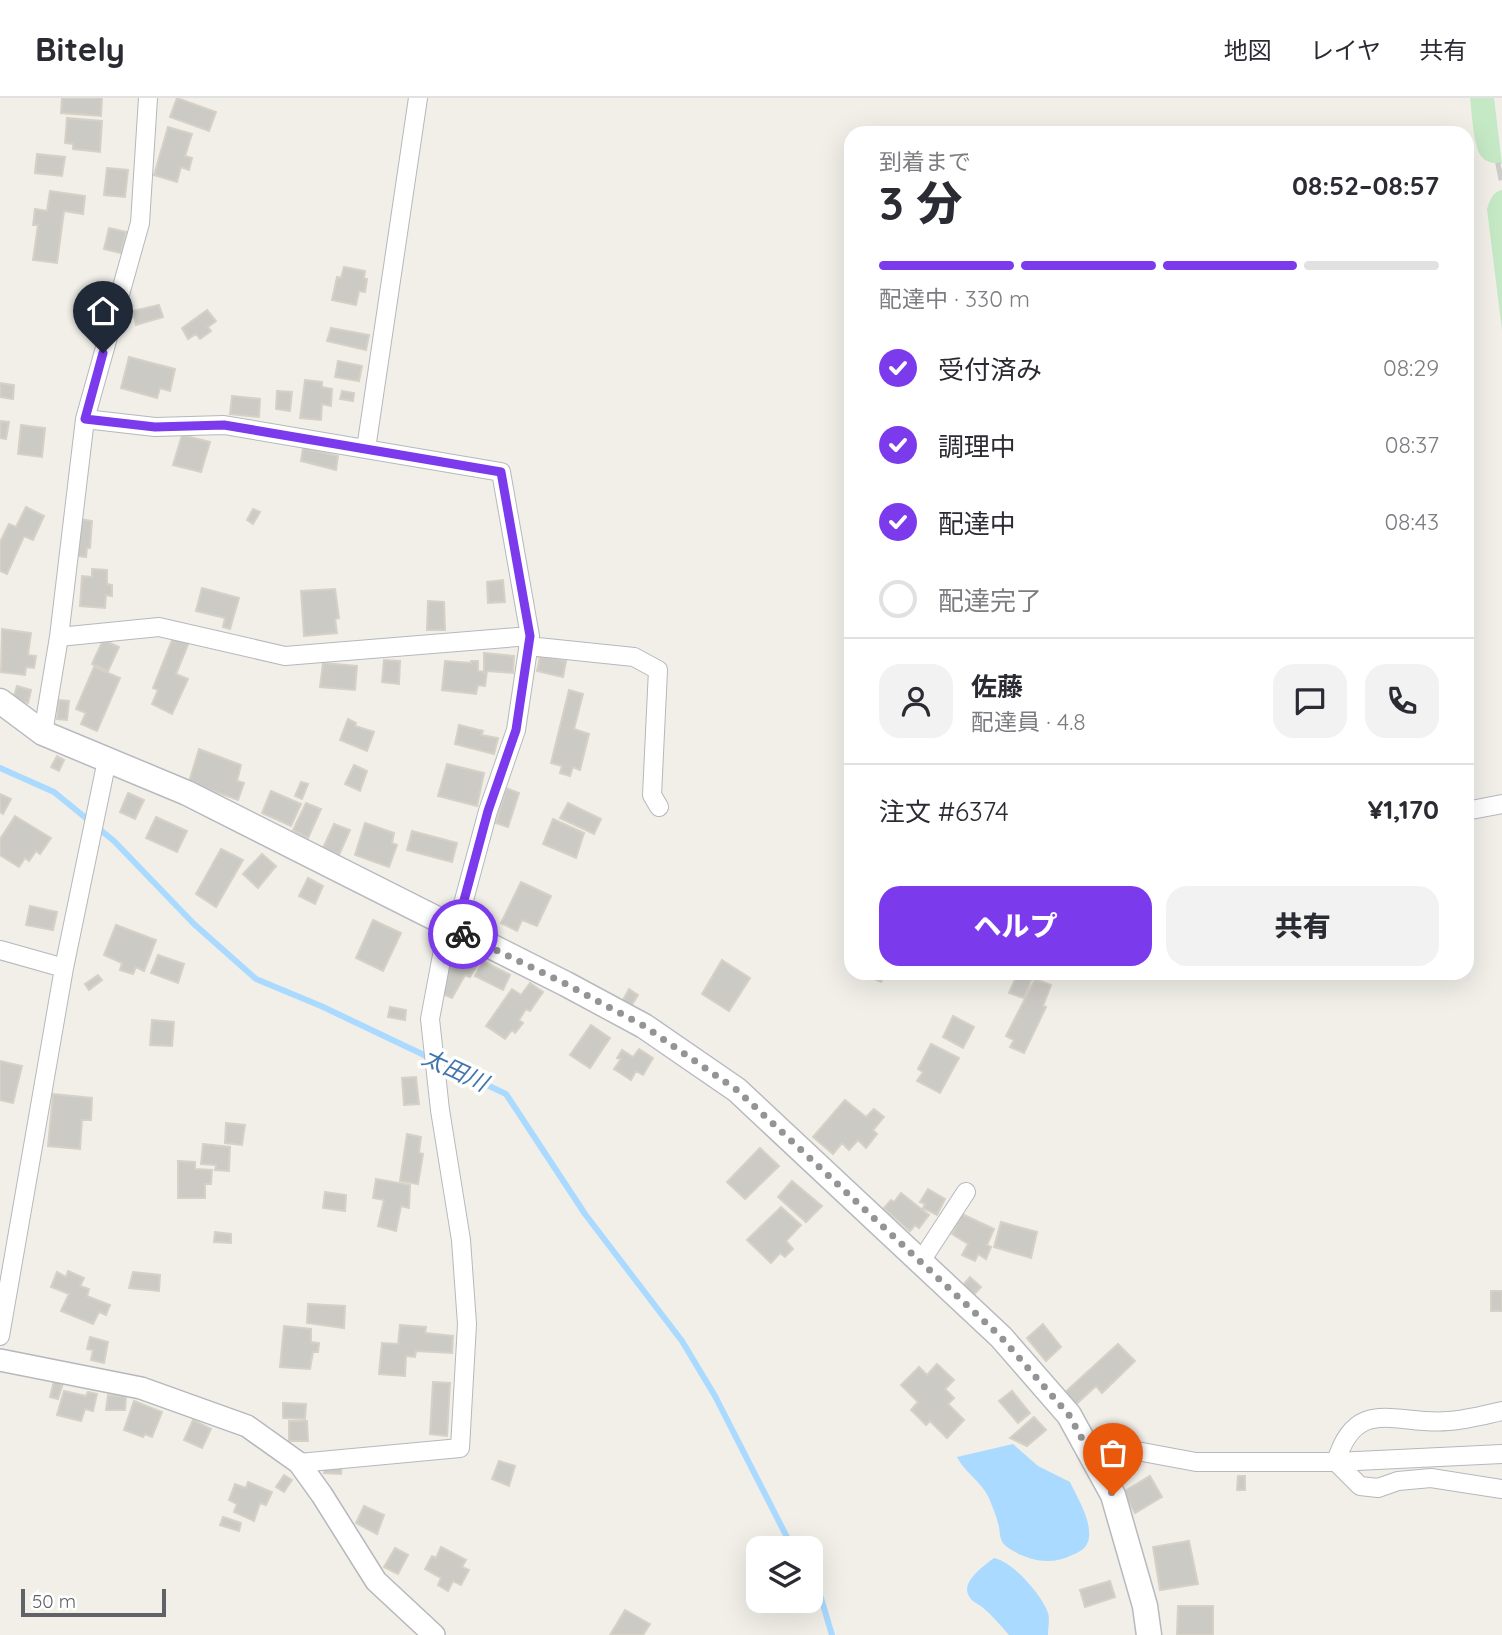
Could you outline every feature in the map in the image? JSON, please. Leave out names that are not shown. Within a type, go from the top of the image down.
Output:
[{"type":"main road","points":[[0,701],[43,733],[187,793],[566,984],[644,1026],[737,1090],[1001,1337],[1069,1415],[1113,1495],[1145,1606],[1149,1635]]},
{"type":"street","points":[[43,733],[59,637],[85,419],[140,223],[148,98]]},
{"type":"street","points":[[366,449],[418,98]]},
{"type":"street","points":[[85,419],[155,427],[224,425],[501,472],[529,641],[516,730],[488,811],[456,930],[443,950],[430,1019],[440,1110],[461,1240],[467,1324],[460,1448],[299,1463]]},
{"type":"street","points":[[59,637],[159,626],[285,656],[529,641],[634,657],[658,670],[653,795],[659,807]]},
{"type":"street","points":[[0,1336],[64,968],[107,760]]},
{"type":"street","points":[[1474,809],[1502,804]]},
{"type":"street","points":[[0,950],[64,968]]},
{"type":"street","points":[[921,1261],[966,1192]]},
{"type":"street","points":[[0,1360],[141,1388],[247,1426],[299,1463],[376,1581],[434,1635]]},
{"type":"street","points":[[1336,1462],[1342,1443],[1354,1427],[1375,1417],[1447,1422],[1502,1411]]},
{"type":"street","points":[[1083,1441],[1196,1462],[1336,1462],[1502,1454]]},
{"type":"street","points":[[1336,1462],[1360,1486],[1378,1488],[1398,1481],[1430,1478],[1502,1489]]},
{"type":"green space","points":[[1470,98],[1494,98],[1502,164],[1490,162],[1481,156]]},
{"type":"green space","points":[[1502,190],[1502,330],[1487,209],[1490,200]]},
{"type":"water","points":[[1013,1444],[1038,1466],[1070,1482],[1088,1523],[1089,1537],[1081,1551],[1047,1561],[1031,1559],[1002,1542],[989,1498],[957,1457]]},
{"type":"water","points":[[994,1558],[1018,1572],[1040,1597],[1049,1615],[1048,1635],[1009,1635],[989,1613],[970,1598],[967,1591],[971,1580]]},
{"type":"building","points":[[62,98],[102,98],[101,116],[61,113]]},
{"type":"building","points":[[177,98],[216,112],[209,131],[170,117]]},
{"type":"building","points":[[67,118],[102,121],[100,152],[73,149],[73,144],[65,143]]},
{"type":"building","points":[[168,127],[192,134],[185,156],[192,158],[189,170],[181,167],[177,182],[154,175]]},
{"type":"building","points":[[37,154],[65,157],[62,176],[35,173]]},
{"type":"building","points":[[107,168],[128,170],[125,197],[104,195]]},
{"type":"building","points":[[50,191],[85,196],[83,214],[64,211],[57,263],[33,260],[38,225],[33,225],[35,209],[47,211]]},
{"type":"building","points":[[109,228],[126,232],[121,253],[104,249]]},
{"type":"building","points":[[344,267],[365,271],[365,292],[359,291],[356,305],[332,300],[337,277],[341,278]]},
{"type":"building","points":[[159,305],[163,317],[136,325],[133,311]]},
{"type":"building","points":[[207,310],[216,321],[208,327],[211,331],[200,339],[196,334],[188,339],[182,328]]},
{"type":"building","points":[[331,328],[369,335],[366,350],[327,341]]},
{"type":"building","points":[[129,357],[175,369],[170,391],[160,388],[157,398],[121,388]]},
{"type":"building","points":[[338,361],[362,366],[359,381],[335,377]]},
{"type":"building","points":[[305,380],[322,382],[322,387],[332,389],[331,406],[322,404],[321,420],[300,418]]},
{"type":"building","points":[[0,383],[14,385],[13,399],[0,397]]},
{"type":"building","points":[[277,391],[292,392],[290,411],[276,409]]},
{"type":"building","points":[[342,391],[354,393],[353,401],[340,399]]},
{"type":"building","points":[[232,396],[260,399],[259,417],[230,414]]},
{"type":"building","points":[[0,421],[9,422],[6,439],[0,438]]},
{"type":"building","points":[[21,425],[45,428],[42,457],[18,454]]},
{"type":"building","points":[[182,435],[210,442],[201,472],[173,465]]},
{"type":"building","points":[[303,448],[338,456],[336,470],[301,461]]},
{"type":"building","points":[[26,507],[44,516],[33,540],[24,536],[7,574],[0,571],[0,542],[9,524],[16,527]]},
{"type":"building","points":[[253,509],[260,512],[253,524],[247,520]]},
{"type":"building","points":[[75,518],[92,521],[90,548],[87,548],[86,557],[71,555]]},
{"type":"building","points":[[92,569],[107,570],[107,584],[112,585],[112,596],[106,595],[105,608],[80,606],[82,576],[92,577]]},
{"type":"building","points":[[503,580],[505,602],[488,603],[487,582]]},
{"type":"building","points":[[202,588],[239,598],[230,629],[223,627],[225,618],[196,611]]},
{"type":"building","points":[[335,589],[339,618],[335,619],[337,633],[304,636],[301,591]]},
{"type":"building","points":[[428,601],[444,602],[445,630],[427,630]]},
{"type":"building","points":[[2,629],[31,633],[28,655],[36,656],[34,668],[26,667],[25,675],[1,672]]},
{"type":"building","points":[[174,635],[189,642],[176,674],[188,679],[172,714],[152,704],[158,690],[153,688]]},
{"type":"building","points":[[103,640],[119,647],[108,671],[92,664]]},
{"type":"building","points":[[484,653],[514,656],[513,673],[487,671],[485,686],[478,685],[476,694],[442,690],[445,661],[478,661],[478,671],[484,672]]},
{"type":"building","points":[[540,656],[566,661],[563,677],[537,671]]},
{"type":"building","points":[[384,660],[400,661],[399,684],[382,682]]},
{"type":"building","points":[[323,663],[357,666],[355,690],[320,687]]},
{"type":"building","points":[[94,667],[120,678],[97,731],[81,724],[86,713],[76,709]]},
{"type":"building","points":[[17,686],[31,690],[28,703],[13,699]]},
{"type":"building","points":[[569,690],[583,694],[574,729],[589,734],[580,770],[573,767],[570,776],[560,773],[562,766],[551,763]]},
{"type":"building","points":[[59,700],[69,701],[67,720],[57,719]]},
{"type":"building","points":[[348,719],[356,723],[355,726],[374,732],[367,751],[340,740]]},
{"type":"building","points":[[459,725],[483,731],[481,735],[498,738],[494,754],[455,744]]},
{"type":"building","points":[[199,749],[241,765],[237,781],[244,783],[238,800],[189,782]]},
{"type":"building","points":[[57,756],[64,760],[59,771],[51,767]]},
{"type":"building","points":[[447,764],[484,773],[477,806],[438,796]]},
{"type":"building","points":[[354,765],[367,771],[360,791],[345,784]]},
{"type":"building","points":[[301,782],[308,784],[302,799],[295,796]]},
{"type":"building","points":[[506,788],[519,793],[508,827],[496,823]]},
{"type":"building","points":[[271,791],[301,804],[291,826],[262,813]]},
{"type":"building","points":[[128,793],[144,800],[135,819],[120,812]]},
{"type":"building","points":[[0,794],[11,799],[3,814],[0,812]]},
{"type":"building","points":[[306,803],[321,809],[308,838],[293,830]]},
{"type":"building","points":[[568,803],[601,819],[594,834],[560,818]]},
{"type":"building","points":[[15,816],[51,838],[40,854],[36,851],[29,861],[25,858],[19,867],[0,855],[0,839]]},
{"type":"building","points":[[156,817],[187,831],[177,852],[146,838]]},
{"type":"building","points":[[553,819],[584,833],[576,858],[543,844]]},
{"type":"building","points":[[365,823],[394,833],[392,843],[397,845],[389,867],[355,855]]},
{"type":"building","points":[[334,824],[350,830],[339,855],[323,848]]},
{"type":"building","points":[[412,831],[457,843],[452,862],[407,850]]},
{"type":"building","points":[[221,849],[243,860],[216,907],[196,894]]},
{"type":"building","points":[[262,854],[276,866],[258,888],[243,874]]},
{"type":"building","points":[[308,878],[323,886],[315,904],[299,896]]},
{"type":"building","points":[[521,882],[551,896],[537,926],[522,920],[517,931],[501,923]]},
{"type":"building","points":[[30,906],[57,912],[53,930],[26,925]]},
{"type":"building","points":[[373,920],[401,933],[383,971],[356,958]]},
{"type":"building","points":[[116,925],[156,940],[144,971],[136,967],[133,974],[120,970],[122,963],[104,955]]},
{"type":"building","points":[[455,950],[479,962],[470,977],[465,975],[452,998],[434,990]]},
{"type":"building","points":[[158,955],[184,964],[178,983],[151,973]]},
{"type":"building","points":[[722,960],[750,978],[729,1011],[702,994]]},
{"type":"building","points":[[483,961],[510,975],[503,990],[475,976]]},
{"type":"building","points":[[98,975],[102,980],[89,990],[85,984]]},
{"type":"building","points":[[1015,980],[1031,980],[1024,998],[1009,993]]},
{"type":"building","points":[[1034,980],[1051,985],[1043,1006],[1046,1007],[1024,1053],[1010,1047],[1014,1040],[1006,1036]]},
{"type":"building","points":[[530,983],[543,992],[530,1011],[526,1009],[519,1020],[523,1023],[515,1033],[512,1030],[505,1039],[486,1026],[512,989],[521,995]]},
{"type":"building","points":[[629,989],[638,995],[630,1008],[622,1002]]},
{"type":"building","points":[[390,1007],[406,1010],[405,1020],[388,1017]]},
{"type":"building","points":[[953,1016],[974,1027],[963,1048],[943,1037]]},
{"type":"building","points":[[152,1020],[174,1022],[172,1046],[150,1045]]},
{"type":"building","points":[[591,1025],[610,1038],[590,1068],[570,1055]]},
{"type":"building","points":[[931,1044],[959,1058],[940,1093],[917,1081],[923,1072],[918,1069]]},
{"type":"building","points":[[639,1049],[653,1058],[643,1075],[636,1071],[631,1080],[614,1069],[621,1059],[617,1058],[622,1050],[633,1057]]},
{"type":"building","points":[[0,1061],[22,1066],[13,1103],[0,1100]]},
{"type":"building","points":[[416,1077],[419,1104],[404,1105],[402,1078]]},
{"type":"building","points":[[53,1094],[92,1098],[91,1120],[82,1120],[80,1149],[48,1146]]},
{"type":"building","points":[[845,1100],[866,1117],[874,1109],[884,1117],[873,1130],[877,1134],[866,1148],[858,1140],[849,1150],[842,1143],[833,1154],[813,1137]]},
{"type":"building","points":[[226,1123],[245,1125],[242,1145],[225,1143]]},
{"type":"building","points":[[407,1134],[421,1137],[419,1153],[423,1154],[418,1184],[400,1181]]},
{"type":"building","points":[[203,1144],[230,1147],[229,1171],[215,1170],[216,1165],[201,1164]]},
{"type":"building","points":[[760,1148],[779,1166],[745,1199],[727,1182]]},
{"type":"building","points":[[178,1161],[195,1162],[195,1169],[212,1170],[211,1184],[205,1184],[205,1198],[178,1198]]},
{"type":"building","points":[[376,1179],[410,1185],[409,1208],[401,1206],[396,1231],[378,1226],[384,1200],[373,1198]]},
{"type":"building","points":[[792,1181],[822,1206],[806,1222],[778,1197]]},
{"type":"building","points":[[928,1189],[945,1199],[937,1215],[923,1208],[925,1204],[920,1202]]},
{"type":"building","points":[[325,1192],[346,1195],[345,1211],[323,1208]]},
{"type":"building","points":[[901,1193],[929,1215],[919,1228],[915,1225],[910,1231],[884,1208],[891,1200],[894,1202]]},
{"type":"building","points":[[781,1207],[801,1225],[786,1241],[793,1249],[785,1257],[780,1253],[771,1263],[747,1240]]},
{"type":"building","points":[[962,1214],[994,1229],[987,1245],[991,1247],[986,1259],[978,1254],[975,1261],[962,1255],[968,1244],[952,1234]]},
{"type":"building","points":[[1001,1222],[1037,1232],[1031,1258],[994,1247]]},
{"type":"building","points":[[215,1232],[231,1234],[231,1243],[214,1242]]},
{"type":"building","points":[[68,1271],[84,1278],[80,1286],[89,1289],[87,1296],[110,1305],[106,1315],[99,1312],[93,1324],[61,1311],[69,1294],[51,1287],[57,1272],[66,1277]]},
{"type":"building","points":[[133,1272],[160,1275],[159,1291],[129,1288]]},
{"type":"building","points":[[970,1277],[981,1287],[968,1301],[958,1291]]},
{"type":"building","points":[[1491,1291],[1502,1291],[1502,1311],[1491,1311]]},
{"type":"building","points":[[308,1304],[345,1306],[344,1328],[307,1323]]},
{"type":"building","points":[[1043,1324],[1061,1347],[1046,1361],[1027,1338]]},
{"type":"building","points":[[400,1325],[426,1327],[425,1333],[453,1336],[452,1353],[416,1351],[415,1357],[406,1356],[405,1376],[379,1374],[382,1343],[398,1344]]},
{"type":"building","points":[[284,1326],[311,1329],[311,1342],[319,1343],[318,1352],[313,1352],[310,1369],[280,1367]]},
{"type":"building","points":[[90,1337],[108,1342],[104,1363],[91,1360],[93,1350],[87,1349]]},
{"type":"building","points":[[1118,1344],[1135,1361],[1102,1393],[1096,1386],[1073,1407],[1062,1395]]},
{"type":"building","points":[[937,1364],[954,1380],[945,1389],[954,1398],[948,1404],[964,1420],[947,1438],[930,1421],[926,1425],[911,1410],[918,1402],[901,1385],[919,1367],[927,1375]]},
{"type":"building","points":[[54,1381],[63,1383],[58,1399],[50,1397]]},
{"type":"building","points":[[433,1382],[450,1383],[447,1436],[430,1434]]},
{"type":"building","points":[[64,1391],[86,1396],[88,1392],[97,1394],[93,1411],[85,1409],[81,1421],[57,1415]]},
{"type":"building","points":[[1012,1391],[1030,1413],[1018,1423],[999,1401]]},
{"type":"building","points":[[108,1395],[126,1397],[125,1410],[106,1410]]},
{"type":"building","points":[[134,1401],[162,1412],[152,1437],[145,1434],[143,1437],[124,1430]]},
{"type":"building","points":[[283,1403],[306,1404],[305,1419],[283,1418]]},
{"type":"building","points":[[1034,1417],[1046,1430],[1027,1446],[1010,1438]]},
{"type":"building","points":[[193,1420],[211,1429],[202,1448],[184,1440]]},
{"type":"building","points":[[289,1421],[307,1421],[308,1441],[289,1441]]},
{"type":"building","points":[[499,1461],[515,1466],[509,1486],[492,1479]]},
{"type":"building","points":[[325,1463],[342,1464],[341,1474],[324,1473]]},
{"type":"building","points":[[284,1475],[292,1480],[284,1492],[276,1487]]},
{"type":"building","points":[[1150,1476],[1162,1497],[1135,1513],[1123,1492]]},
{"type":"building","points":[[1238,1476],[1245,1476],[1245,1490],[1237,1490]]},
{"type":"building","points":[[248,1482],[272,1492],[266,1505],[260,1503],[254,1521],[234,1512],[237,1504],[229,1500],[235,1484],[246,1488]]},
{"type":"building","points":[[364,1506],[384,1515],[377,1534],[356,1523]]},
{"type":"building","points":[[223,1517],[241,1523],[239,1531],[220,1525]]},
{"type":"building","points":[[1189,1541],[1198,1584],[1160,1590],[1153,1547]]},
{"type":"building","points":[[441,1547],[466,1560],[462,1567],[469,1570],[461,1585],[453,1581],[448,1591],[438,1585],[441,1578],[425,1569],[432,1556],[436,1558]]},
{"type":"building","points":[[395,1548],[408,1555],[398,1574],[384,1567]]},
{"type":"building","points":[[1110,1581],[1115,1597],[1085,1607],[1080,1590]]},
{"type":"building","points":[[1178,1606],[1213,1606],[1213,1635],[1177,1635]]},
{"type":"building","points":[[625,1610],[650,1624],[643,1635],[610,1635]]},
{"type":"waterway","name":"太田川","points":[[0,768],[54,792],[114,841],[194,924],[256,979],[321,1006],[506,1094],[585,1214],[682,1341],[715,1396],[786,1536]]},
{"type":"waterway","name":"太田川","points":[[823,1605],[832,1635]]},
{"type":"tunnel","points":[[1497,172],[1502,171]]},
{"type":"way so far","points":[[463,934],[644,1026],[737,1090],[1001,1337],[1069,1415],[1113,1495]]},
{"type":"route","points":[[103,353],[85,419],[155,427],[224,425],[501,472],[530,636],[516,730],[488,811],[456,930],[463,934]]}]
